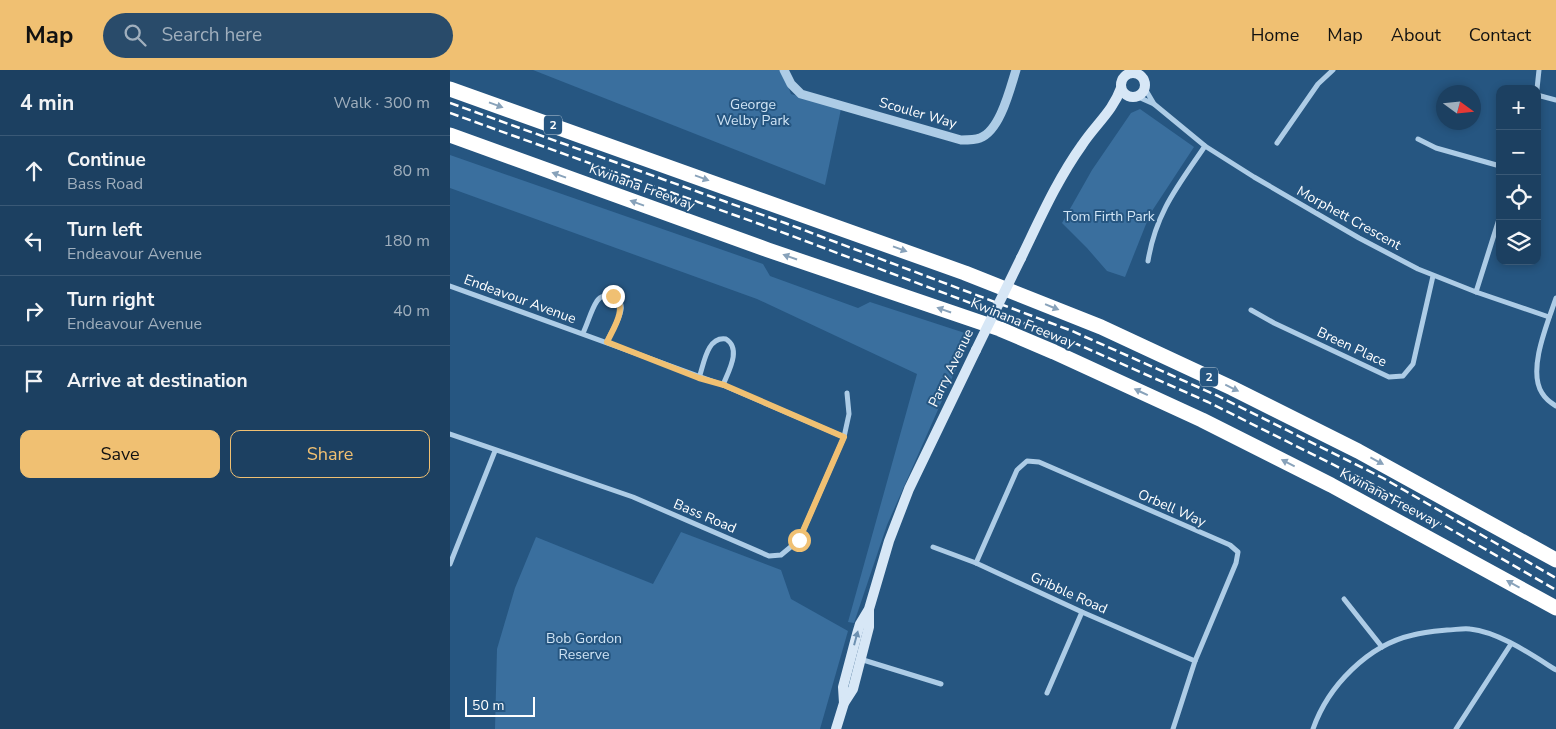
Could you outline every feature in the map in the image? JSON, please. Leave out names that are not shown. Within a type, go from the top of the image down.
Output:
[{"type":"highway","name":"Kwinana Freeway","points":[[450,88],[956,269],[1101,327],[1232,388],[1358,451],[1553,558]]},
{"type":"highway","name":"Kwinana Freeway","points":[[450,135],[768,250],[1000,329],[1054,352],[1202,420],[1331,485],[1424,534],[1556,608]]},
{"type":"main road","name":"Parry Avenue","points":[[1116,102],[1141,93],[1148,70]]},
{"type":"main road","name":"Parry Avenue","points":[[836,729],[844,702],[853,689],[856,658],[869,627],[869,609],[889,541],[909,488],[1051,195],[1082,145],[1116,102],[1124,76],[1138,71],[1144,84]]},
{"type":"main road","points":[[1121,88],[1125,93],[1133,96]]},
{"type":"street","name":"Scouler Way","points":[[784,70],[791,84],[801,94],[961,140],[981,138],[993,127],[1002,112],[1016,70]]},
{"type":"street","points":[[1277,143],[1318,84],[1333,70]]},
{"type":"street","points":[[1537,85],[1539,70]]},
{"type":"street","name":"Morphett Crescent","points":[[1144,84],[1154,104]]},
{"type":"street","name":"Morphett Crescent","points":[[1133,96],[1154,104],[1205,146],[1254,177],[1418,270],[1549,317]]},
{"type":"street","points":[[1541,97],[1556,100]]},
{"type":"street","points":[[1418,139],[1436,148],[1496,165]]},
{"type":"street","points":[[1148,260],[1151,239],[1161,213],[1205,146]]},
{"type":"street","points":[[1476,292],[1499,220]]},
{"type":"street","name":"Breen Place","points":[[1251,310],[1274,323],[1389,377],[1403,376],[1413,364],[1434,276]]},
{"type":"street","name":"Endeavour Avenue","points":[[450,286],[583,333],[699,378],[724,385],[844,437]]},
{"type":"street","name":"Endeavour Avenue","points":[[583,333],[597,301],[604,296],[613,296],[619,301],[621,310],[607,342]]},
{"type":"street","points":[[1556,298],[1549,317],[1536,370],[1542,393],[1556,406]]},
{"type":"street","points":[[699,378],[710,345],[717,340],[726,339],[732,344],[734,353],[724,385]]},
{"type":"street","name":"Bass Road","points":[[450,434],[633,497],[769,556],[781,555],[799,540],[844,437],[849,414],[847,393]]},
{"type":"street","points":[[450,564],[495,451]]},
{"type":"street","name":"Orbell Way","points":[[976,563],[1017,470],[1027,462],[1039,462],[1230,545],[1238,552],[1236,563],[1195,661],[1174,729]]},
{"type":"street","name":"Gribble Road","points":[[933,547],[976,563],[1195,661]]},
{"type":"street","points":[[1344,599],[1382,647]]},
{"type":"street","points":[[1047,692],[1082,612]]},
{"type":"street","points":[[1313,729],[1328,699],[1345,676],[1364,659],[1382,647],[1411,635],[1470,629],[1491,634],[1556,670]]},
{"type":"street","points":[[1456,729],[1511,644]]},
{"type":"street","points":[[856,658],[941,684]]},
{"type":"green space","name":"George Welby Park","points":[[533,70],[782,70],[791,94],[841,109],[825,185]]},
{"type":"green space","name":"Tom Firth Park","points":[[1140,109],[1194,147],[1150,214],[1125,277],[1107,271],[1062,223],[1092,170],[1131,113]]},
{"type":"green space","points":[[450,155],[763,264],[770,276],[858,308],[870,302],[971,335],[887,525],[854,623],[848,622],[917,374],[757,299],[450,188]]},
{"type":"green space","name":"Bob Gordon Reserve","points":[[681,532],[781,570],[791,599],[848,631],[820,729],[495,729],[497,649],[515,588],[536,537],[653,584]]},
{"type":"railway","points":[[450,103],[785,223],[1072,331],[1218,396],[1383,478],[1556,578]]},
{"type":"railway","points":[[450,113],[776,230],[1061,337],[1208,402],[1372,484],[1556,590]]},
{"type":"route","points":[[613,296],[619,301],[621,310],[607,342],[699,378],[724,385],[844,437],[799,540]]}]
